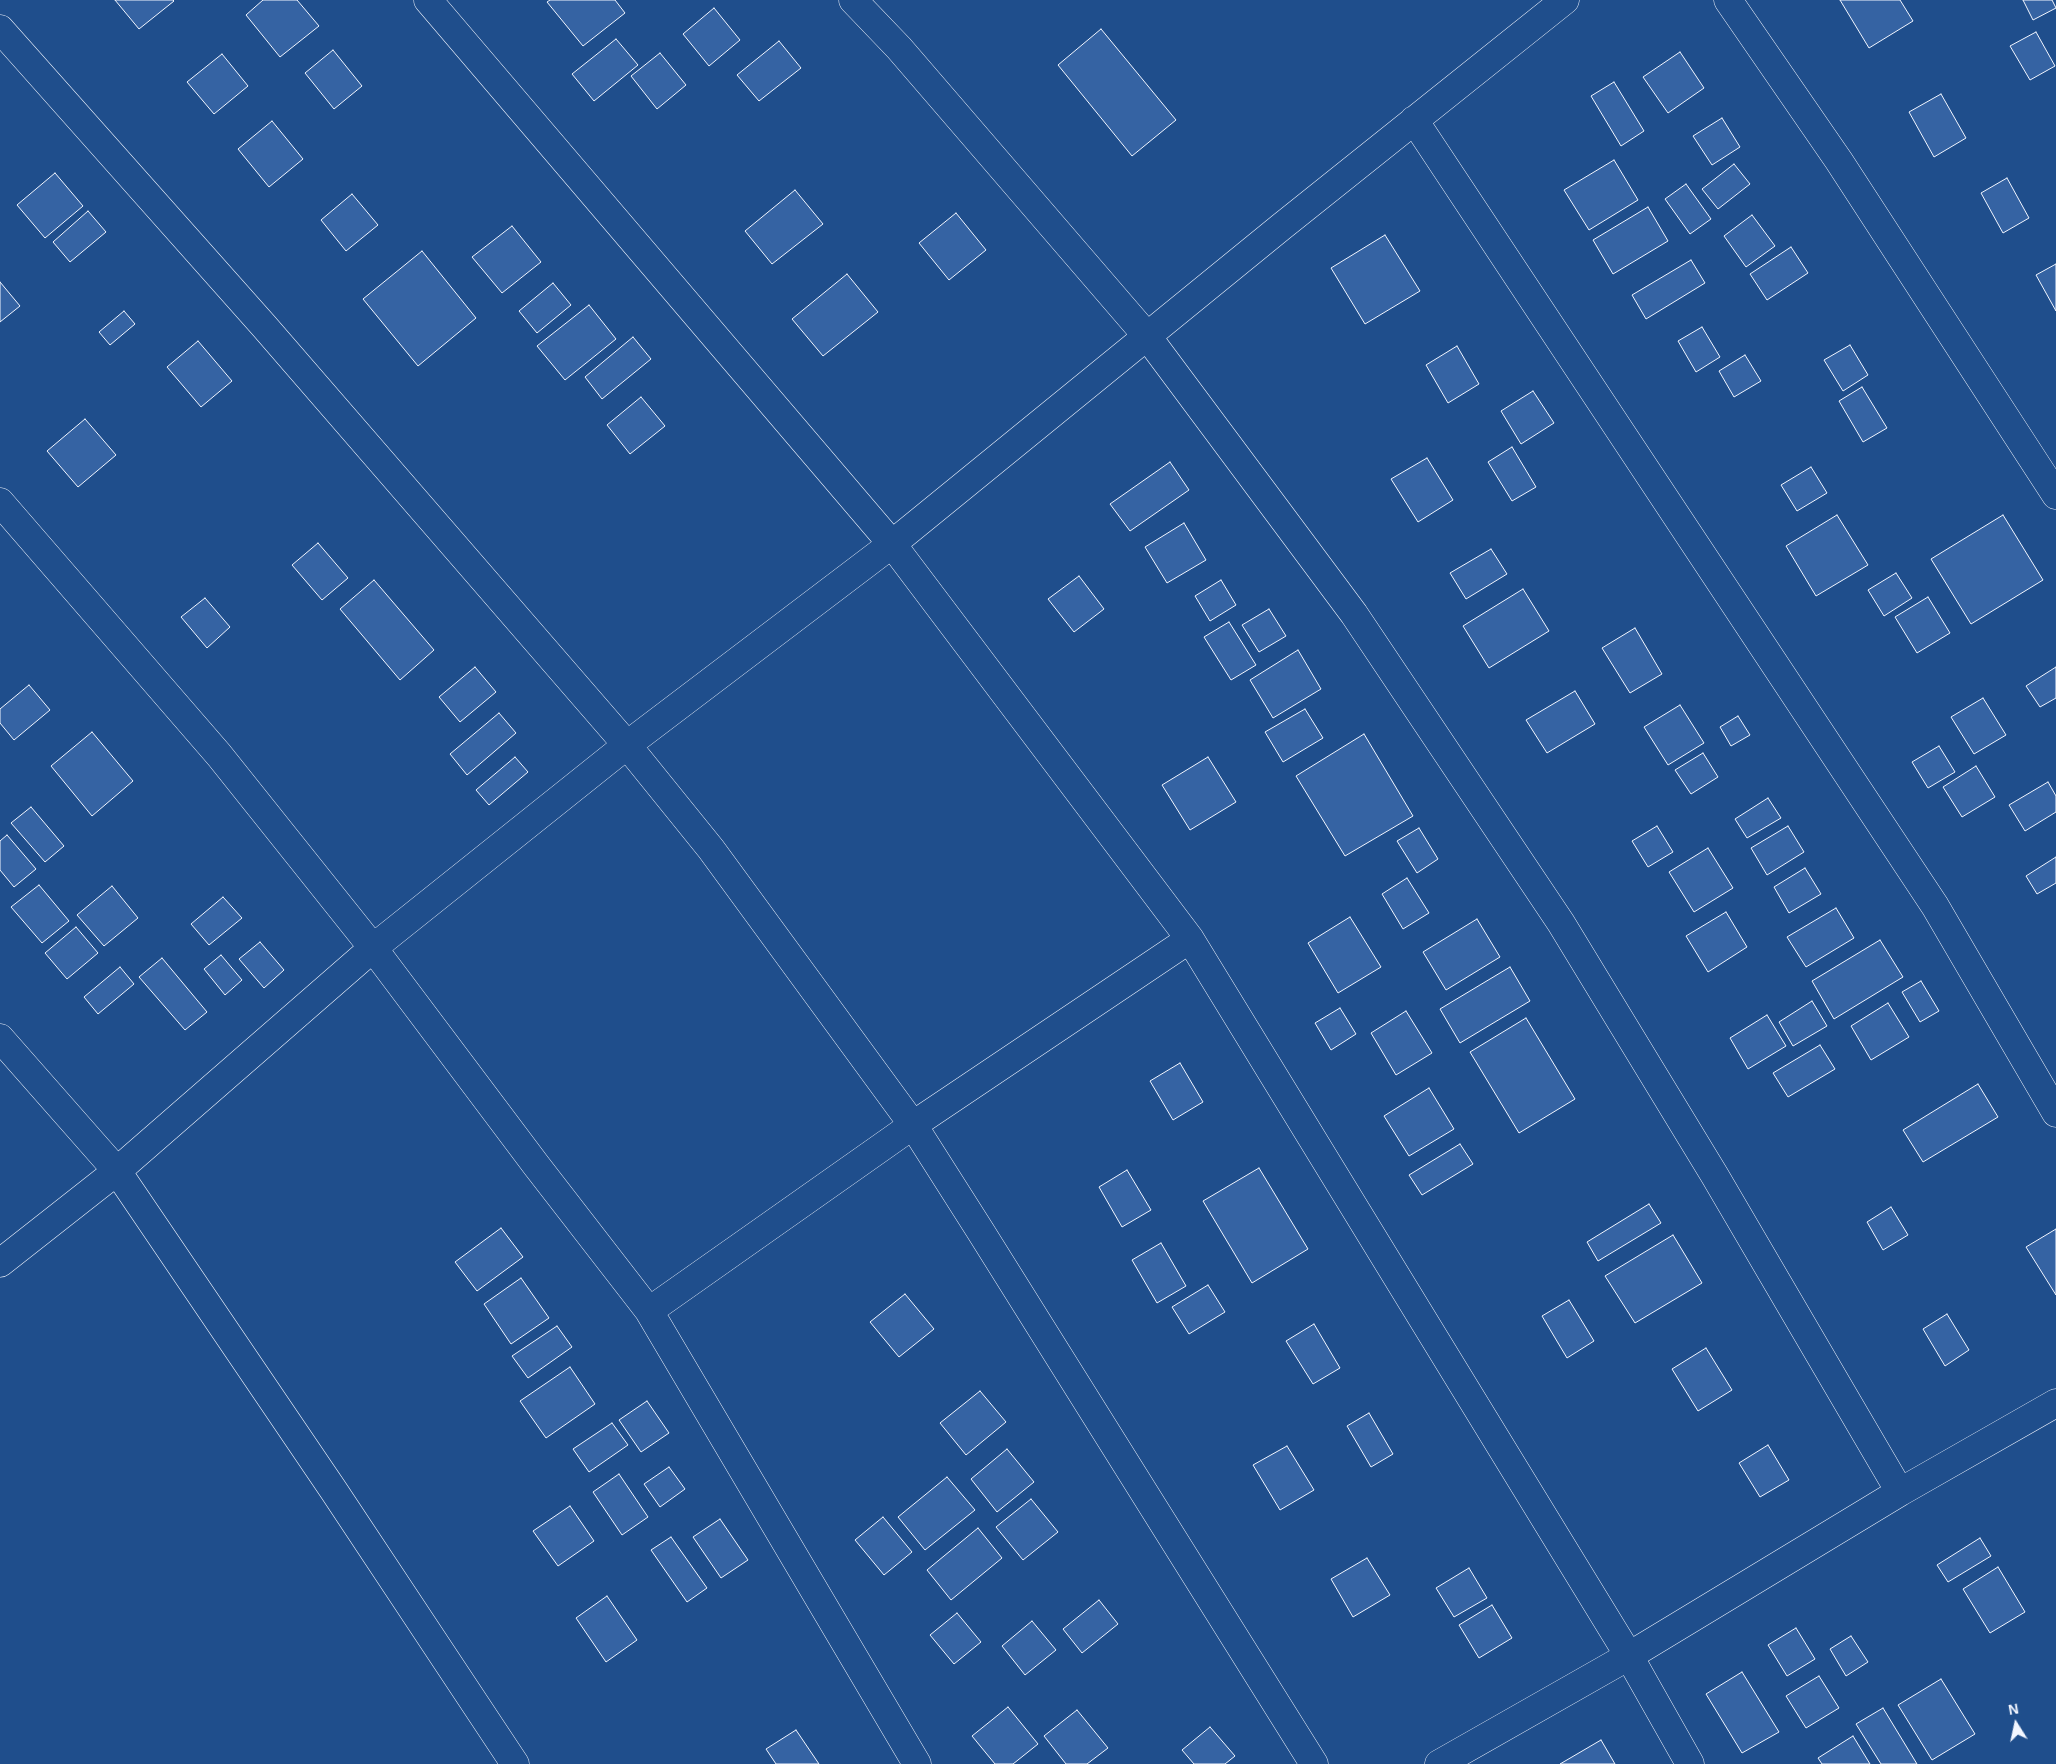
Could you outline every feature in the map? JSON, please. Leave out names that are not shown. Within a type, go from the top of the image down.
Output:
[{"type":"street","points":[[428,0],[892,544],[1190,939],[1629,1656],[1690,1764]]},
{"type":"street","points":[[853,0],[899,48],[1147,336],[1354,614],[1561,923],[1716,1176],[1900,1492]]},
{"type":"street","points":[[0,1263],[117,1171],[373,948],[627,745],[892,544],[1414,120],[1565,0]]},
{"type":"street","points":[[1728,0],[1839,161],[2056,496]]},
{"type":"street","points":[[0,29],[264,326],[627,745],[711,849],[913,1125],[982,1232],[1314,1764]]},
{"type":"street","points":[[1414,120],[1935,906],[2056,1113]]},
{"type":"street","points":[[0,502],[219,755],[373,948],[536,1165],[649,1311],[917,1764]]},
{"type":"street","points":[[649,1311],[913,1125],[1190,939]]},
{"type":"street","points":[[0,1038],[117,1171],[334,1491],[515,1764]]},
{"type":"street","points":[[1440,1764],[1629,1656],[1900,1492],[2056,1403]]},
{"type":"building","points":[[115,0],[173,0],[174,1],[139,29]]},
{"type":"building","points":[[263,0],[297,0],[319,26],[280,57],[246,15]]},
{"type":"building","points":[[550,0],[615,0],[625,13],[583,46],[547,2]]},
{"type":"building","points":[[1840,0],[1900,0],[1913,21],[1869,48]]},
{"type":"building","points":[[2023,0],[2052,0],[2056,8],[2033,20]]},
{"type":"building","points":[[714,8],[740,40],[709,66],[683,34]]},
{"type":"building","points":[[1101,29],[1176,120],[1132,156],[1058,65]]},
{"type":"building","points":[[2036,32],[2055,66],[2030,80],[2010,46]]},
{"type":"building","points":[[616,39],[638,65],[594,101],[572,74]]},
{"type":"building","points":[[779,41],[801,68],[759,101],[737,75]]},
{"type":"building","points":[[333,50],[362,86],[334,109],[305,73]]},
{"type":"building","points":[[1680,52],[1704,88],[1668,113],[1643,77]]},
{"type":"building","points":[[660,53],[686,85],[657,109],[631,76]]},
{"type":"building","points":[[222,54],[248,86],[214,114],[187,82]]},
{"type":"building","points":[[1614,82],[1644,131],[1621,146],[1591,96]]},
{"type":"building","points":[[1941,94],[1966,138],[1934,157],[1909,112]]},
{"type":"building","points":[[1722,118],[1740,147],[1712,165],[1693,136]]},
{"type":"building","points":[[272,121],[303,159],[269,187],[238,149]]},
{"type":"building","points":[[1614,160],[1638,200],[1589,230],[1564,190]]},
{"type":"building","points":[[1734,164],[1750,184],[1718,209],[1702,189]]},
{"type":"building","points":[[55,173],[83,206],[45,238],[17,205]]},
{"type":"building","points":[[2007,178],[2029,218],[2003,233],[1981,193]]},
{"type":"building","points":[[1686,184],[1711,219],[1690,234],[1665,199]]},
{"type":"building","points":[[795,190],[823,224],[772,264],[745,231]]},
{"type":"building","points":[[352,194],[378,225],[346,251],[321,220]]},
{"type":"building","points":[[1648,207],[1668,241],[1613,274],[1593,240]]},
{"type":"building","points":[[88,211],[106,232],[70,262],[53,242]]},
{"type":"building","points":[[956,213],[986,250],[949,280],[919,243]]},
{"type":"building","points":[[1752,215],[1775,246],[1746,267],[1724,236]]},
{"type":"building","points":[[512,226],[541,262],[502,293],[472,257]]},
{"type":"building","points":[[1385,235],[1420,291],[1365,324],[1331,268]]},
{"type":"building","points":[[1791,247],[1808,273],[1767,300],[1750,274]]},
{"type":"building","points":[[422,251],[476,318],[418,366],[363,299]]},
{"type":"building","points":[[1691,260],[1705,283],[1646,319],[1632,295]]},
{"type":"building","points":[[2056,264],[2056,311],[2036,275]]},
{"type":"building","points":[[847,274],[878,312],[823,356],[792,319]]},
{"type":"building","points":[[0,282],[20,306],[0,322]]},
{"type":"building","points":[[553,283],[571,305],[537,333],[519,311]]},
{"type":"building","points":[[589,305],[616,339],[565,380],[537,346]]},
{"type":"building","points":[[124,311],[135,324],[110,345],[99,332]]},
{"type":"building","points":[[1702,327],[1720,357],[1696,372],[1678,341]]},
{"type":"building","points":[[633,337],[651,359],[602,399],[585,377]]},
{"type":"building","points":[[198,341],[232,381],[201,407],[167,367]]},
{"type":"building","points":[[1850,345],[1868,375],[1843,391],[1824,360]]},
{"type":"building","points":[[1457,346],[1479,384],[1448,403],[1426,365]]},
{"type":"building","points":[[1745,355],[1761,381],[1734,397],[1719,371]]},
{"type":"building","points":[[1862,387],[1887,428],[1863,442],[1839,401]]},
{"type":"building","points":[[1533,391],[1554,423],[1521,444],[1501,411]]},
{"type":"building","points":[[641,397],[665,426],[630,454],[607,425]]},
{"type":"building","points":[[85,419],[116,455],[78,487],[47,451]]},
{"type":"building","points":[[1512,447],[1536,487],[1512,501],[1488,462]]},
{"type":"building","points":[[1427,458],[1453,500],[1418,522],[1391,479]]},
{"type":"building","points":[[1170,462],[1189,490],[1130,531],[1110,504]]},
{"type":"building","points":[[1811,467],[1827,493],[1797,511],[1781,485]]},
{"type":"building","points":[[1837,515],[1868,565],[1816,596],[1786,546]]},
{"type":"building","points":[[2003,515],[2043,580],[1971,624],[1931,559]]},
{"type":"building","points":[[1184,523],[1206,560],[1167,583],[1145,547]]},
{"type":"building","points":[[318,543],[348,578],[322,600],[292,565]]},
{"type":"building","points":[[1491,549],[1507,574],[1466,599],[1450,573]]},
{"type":"building","points":[[1896,573],[1912,598],[1884,616],[1868,590]]},
{"type":"building","points":[[1079,576],[1104,609],[1074,632],[1048,599]]},
{"type":"building","points":[[374,580],[434,650],[400,680],[340,609]]},
{"type":"building","points":[[1221,580],[1236,605],[1210,621],[1195,596]]},
{"type":"building","points":[[1523,589],[1549,631],[1489,668],[1463,626]]},
{"type":"building","points":[[1928,597],[1950,633],[1917,653],[1895,617]]},
{"type":"building","points":[[205,598],[230,627],[207,648],[181,617]]},
{"type":"building","points":[[1269,609],[1286,636],[1259,652],[1242,625]]},
{"type":"building","points":[[1229,622],[1256,665],[1231,680],[1204,637]]},
{"type":"building","points":[[1635,628],[1662,674],[1630,693],[1602,648]]},
{"type":"building","points":[[1298,650],[1321,689],[1273,718],[1250,680]]},
{"type":"building","points":[[475,667],[496,692],[460,722],[439,697]]},
{"type":"building","points":[[2056,667],[2056,698],[2040,707],[2026,686]]},
{"type":"building","points":[[29,685],[50,710],[14,740],[0,723],[0,709]]},
{"type":"building","points":[[1575,691],[1595,724],[1547,753],[1526,720]]},
{"type":"building","points":[[1983,698],[2006,735],[1974,754],[1951,717]]},
{"type":"building","points":[[1680,705],[1704,743],[1668,765],[1644,727]]},
{"type":"building","points":[[1305,709],[1323,738],[1283,762],[1265,732]]},
{"type":"building","points":[[499,713],[516,733],[467,775],[450,754]]},
{"type":"building","points":[[1738,716],[1750,735],[1731,746],[1720,727]]},
{"type":"building","points":[[92,732],[133,781],[92,816],[51,766]]},
{"type":"building","points":[[1364,734],[1413,816],[1345,856],[1296,776]]},
{"type":"building","points":[[1939,746],[1955,772],[1928,788],[1912,762]]},
{"type":"building","points":[[1703,753],[1718,777],[1691,794],[1675,770]]},
{"type":"building","points":[[515,757],[528,772],[489,805],[476,790]]},
{"type":"building","points":[[1208,757],[1236,802],[1190,830],[1162,785]]},
{"type":"building","points":[[1976,766],[1995,797],[1962,817],[1943,787]]},
{"type":"building","points":[[2048,782],[2056,796],[2056,812],[2025,831],[2009,805]]},
{"type":"building","points":[[1768,798],[1781,818],[1747,838],[1735,819]]},
{"type":"building","points":[[31,807],[64,846],[45,862],[11,823]]},
{"type":"building","points":[[1657,826],[1673,852],[1648,867],[1632,841]]},
{"type":"building","points":[[1788,826],[1804,852],[1767,875],[1751,848]]},
{"type":"building","points":[[1419,828],[1438,859],[1417,873],[1397,841]]},
{"type":"building","points":[[7,835],[36,869],[14,887],[0,870],[0,841]]},
{"type":"building","points":[[1708,848],[1733,888],[1694,912],[1669,872]]},
{"type":"building","points":[[2056,857],[2056,883],[2037,894],[2026,876]]},
{"type":"building","points":[[1805,868],[1821,894],[1789,913],[1774,887]]},
{"type":"building","points":[[1407,878],[1429,913],[1403,929],[1382,894]]},
{"type":"building","points":[[39,885],[69,921],[42,943],[11,907]]},
{"type":"building","points":[[112,886],[138,918],[104,946],[77,915]]},
{"type":"building","points":[[223,897],[242,918],[209,945],[191,924]]},
{"type":"building","points":[[1836,908],[1854,938],[1806,967],[1787,937]]},
{"type":"building","points":[[1726,912],[1747,947],[1708,972],[1686,936]]},
{"type":"building","points":[[1350,917],[1381,967],[1338,993],[1308,943]]},
{"type":"building","points":[[1477,919],[1500,957],[1446,990],[1423,952]]},
{"type":"building","points":[[76,927],[98,953],[67,979],[45,953]]},
{"type":"building","points":[[1880,940],[1903,977],[1834,1019],[1812,981]]},
{"type":"building","points":[[260,942],[284,970],[264,988],[239,959]]},
{"type":"building","points":[[221,955],[242,980],[225,995],[204,969]]},
{"type":"building","points":[[162,958],[207,1012],[185,1030],[139,977]]},
{"type":"building","points":[[120,967],[134,984],[98,1014],[84,997]]},
{"type":"building","points":[[1510,967],[1530,1001],[1460,1043],[1440,1009]]},
{"type":"building","points":[[1921,981],[1939,1011],[1920,1022],[1902,992]]},
{"type":"building","points":[[1812,1001],[1827,1026],[1793,1046],[1779,1022]]},
{"type":"building","points":[[1888,1003],[1909,1037],[1871,1060],[1851,1026]]},
{"type":"building","points":[[1340,1008],[1356,1034],[1331,1050],[1315,1023]]},
{"type":"building","points":[[1406,1011],[1432,1053],[1396,1075],[1371,1033]]},
{"type":"building","points":[[1767,1015],[1786,1046],[1748,1069],[1730,1038]]},
{"type":"building","points":[[1526,1018],[1575,1099],[1519,1133],[1470,1052]]},
{"type":"building","points":[[1820,1045],[1835,1069],[1788,1097],[1773,1073]]},
{"type":"building","points":[[1180,1063],[1203,1102],[1173,1120],[1150,1081]]},
{"type":"building","points":[[1978,1084],[1998,1117],[1923,1162],[1903,1130]]},
{"type":"building","points":[[1429,1088],[1454,1129],[1409,1156],[1384,1116]]},
{"type":"building","points":[[1460,1144],[1473,1164],[1422,1195],[1409,1175]]},
{"type":"building","points":[[1259,1168],[1308,1249],[1252,1283],[1203,1201]]},
{"type":"building","points":[[1127,1170],[1151,1210],[1122,1227],[1099,1187]]},
{"type":"building","points":[[1649,1204],[1661,1223],[1598,1261],[1587,1242]]},
{"type":"building","points":[[1891,1207],[1908,1235],[1883,1250],[1867,1222]]},
{"type":"building","points":[[501,1228],[523,1257],[477,1291],[455,1262]]},
{"type":"building","points":[[2056,1229],[2056,1295],[2026,1247]]},
{"type":"building","points":[[1673,1235],[1702,1283],[1635,1323],[1605,1276]]},
{"type":"building","points":[[1161,1243],[1186,1286],[1157,1303],[1132,1260]]},
{"type":"building","points":[[521,1278],[549,1318],[511,1344],[484,1304]]},
{"type":"building","points":[[1208,1285],[1225,1312],[1189,1334],[1172,1307]]},
{"type":"building","points":[[905,1294],[934,1329],[899,1357],[870,1322]]},
{"type":"building","points":[[1569,1300],[1594,1341],[1567,1358],[1542,1316]]},
{"type":"building","points":[[1947,1314],[1969,1350],[1945,1366],[1923,1329]]},
{"type":"building","points":[[1314,1324],[1340,1368],[1313,1384],[1286,1341]]},
{"type":"building","points":[[557,1326],[572,1347],[528,1378],[512,1356]]},
{"type":"building","points":[[1706,1348],[1732,1390],[1698,1411],[1672,1369]]},
{"type":"building","points":[[570,1367],[595,1404],[546,1438],[520,1401]]},
{"type":"building","points":[[980,1391],[1006,1422],[966,1455],[940,1423]]},
{"type":"building","points":[[647,1401],[669,1433],[641,1452],[619,1420]]},
{"type":"building","points":[[1369,1413],[1393,1454],[1371,1467],[1347,1426]]},
{"type":"building","points":[[612,1423],[628,1445],[589,1472],[573,1449]]},
{"type":"building","points":[[1768,1445],[1789,1480],[1760,1497],[1739,1463]]},
{"type":"building","points":[[1287,1446],[1314,1490],[1280,1510],[1253,1465]]},
{"type":"building","points":[[1007,1449],[1034,1482],[997,1512],[971,1479]]},
{"type":"building","points":[[669,1467],[685,1489],[660,1507],[644,1484]]},
{"type":"building","points":[[619,1474],[648,1517],[622,1535],[593,1492]]},
{"type":"building","points":[[947,1477],[975,1510],[925,1550],[898,1517]]},
{"type":"building","points":[[1031,1499],[1058,1532],[1023,1560],[996,1527]]},
{"type":"building","points":[[570,1506],[594,1541],[558,1566],[533,1531]]},
{"type":"building","points":[[883,1517],[912,1552],[884,1575],[855,1540]]},
{"type":"building","points":[[720,1519],[748,1560],[721,1578],[693,1537]]},
{"type":"building","points":[[978,1528],[1002,1558],[951,1600],[927,1570]]},
{"type":"building","points":[[671,1537],[707,1588],[687,1602],[651,1550]]},
{"type":"building","points":[[1980,1538],[1991,1556],[1948,1582],[1937,1565]]},
{"type":"building","points":[[1367,1558],[1390,1595],[1353,1617],[1331,1579]]},
{"type":"building","points":[[1998,1567],[2025,1612],[1990,1633],[1963,1589]]},
{"type":"building","points":[[1469,1568],[1487,1598],[1454,1617],[1436,1588]]},
{"type":"building","points":[[607,1596],[637,1640],[606,1662],[576,1618]]},
{"type":"building","points":[[1099,1600],[1118,1624],[1082,1653],[1063,1629]]},
{"type":"building","points":[[1492,1605],[1512,1638],[1479,1658],[1459,1625]]},
{"type":"building","points":[[957,1613],[981,1642],[954,1664],[930,1635]]},
{"type":"building","points":[[1032,1621],[1056,1650],[1025,1675],[1002,1646]]},
{"type":"building","points":[[1796,1628],[1815,1659],[1787,1676],[1768,1645]]},
{"type":"building","points":[[1851,1636],[1868,1662],[1846,1676],[1830,1649]]},
{"type":"building","points":[[1742,1672],[1779,1732],[1742,1753],[1706,1694]]},
{"type":"building","points":[[1819,1676],[1839,1708],[1806,1728],[1786,1696]]},
{"type":"building","points":[[1941,1679],[1975,1734],[1932,1760],[1898,1705]]},
{"type":"building","points":[[1008,1707],[1038,1744],[1013,1764],[995,1764],[972,1736]]},
{"type":"building","points":[[1883,1708],[1917,1764],[1881,1764],[1856,1724]]},
{"type":"building","points":[[1077,1710],[1108,1748],[1087,1764],[1066,1764],[1044,1736]]},
{"type":"building","points":[[1210,1727],[1235,1756],[1225,1764],[1194,1764],[1182,1750]]},
{"type":"building","points":[[796,1730],[819,1764],[776,1764],[766,1749]]},
{"type":"building","points":[[1853,1736],[1870,1764],[1822,1764],[1818,1758]]},
{"type":"building","points":[[1601,1740],[1615,1764],[1560,1764]]}]
